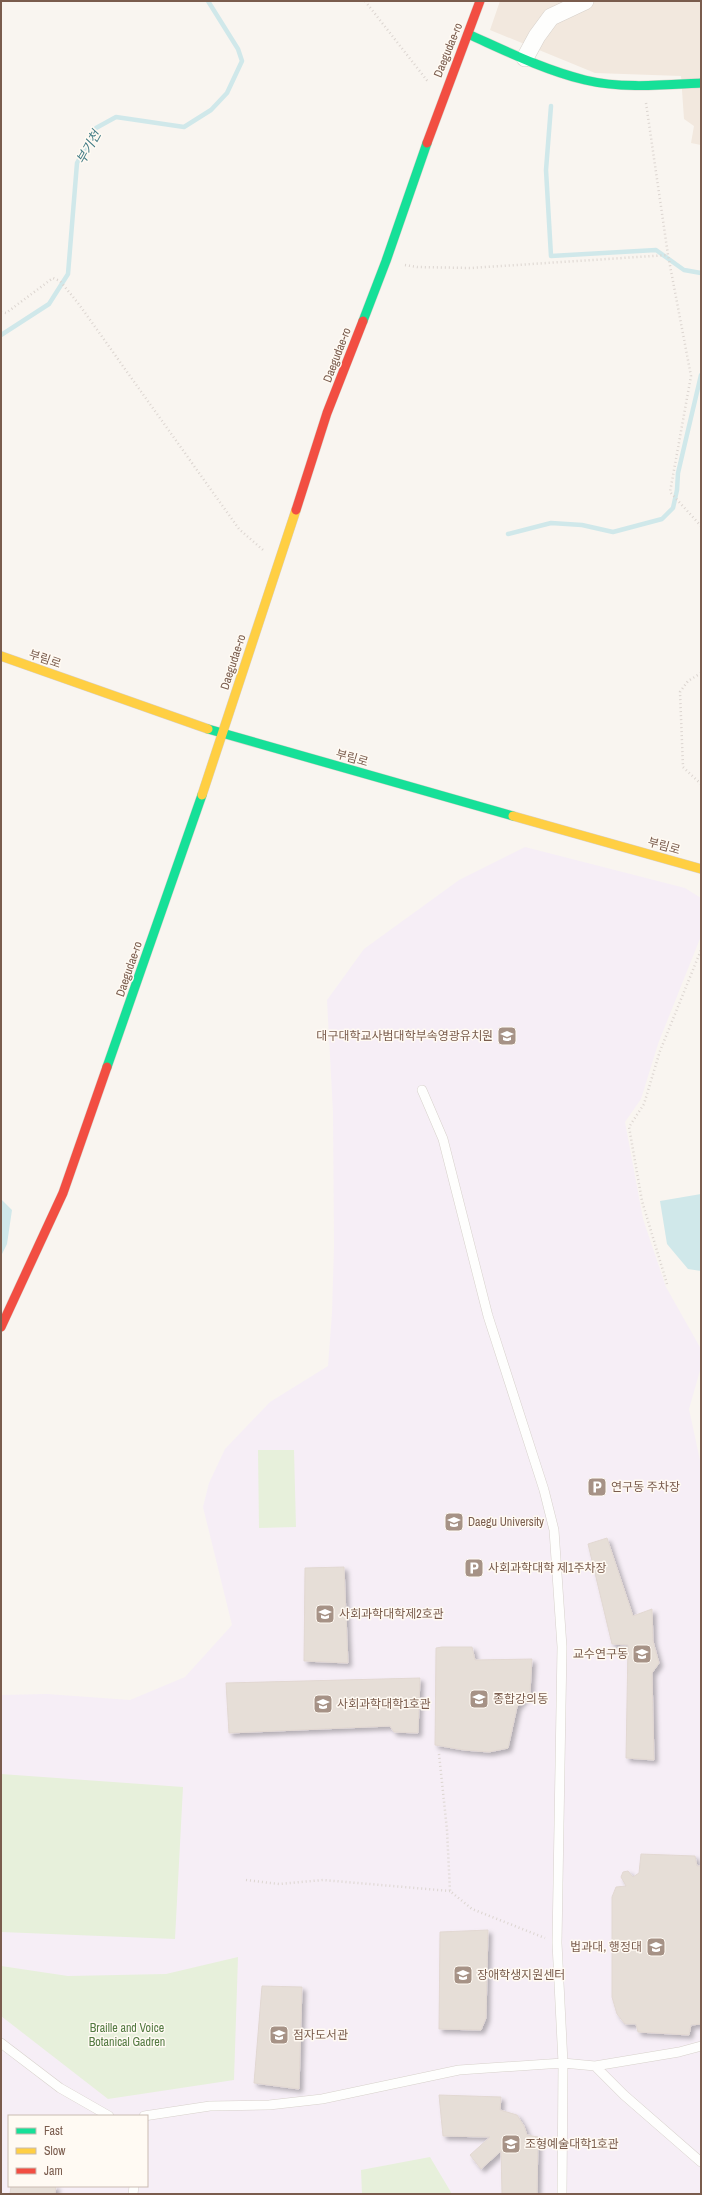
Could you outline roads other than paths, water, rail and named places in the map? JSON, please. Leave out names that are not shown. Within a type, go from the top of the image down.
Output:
[{"type":"street","name":"Daegudae-ro","points":[[1,1327],[63,1193],[223,734],[327,413],[386,261],[442,99],[480,1]]},
{"type":"street","points":[[525,58],[537,36],[551,17],[585,1]]},
{"type":"street","points":[[468,34],[525,58],[585,80],[643,85],[701,84]]},
{"type":"street","name":"부림로","points":[[1,656],[223,734],[701,869]]},
{"type":"lane","points":[[422,1090],[443,1139],[488,1316],[544,1490],[554,1530],[562,1647],[557,1943],[563,2063],[562,2194]]},
{"type":"lane","points":[[1,2043],[60,2088],[107,2115]]},
{"type":"lane","points":[[148,2115],[210,2106],[269,2105],[322,2099],[460,2070],[540,2066],[563,2063],[595,2066],[679,2052],[701,2046]]},
{"type":"lane","points":[[595,2066],[624,2095],[701,2162]]},
{"type":"water","points":[[701,1194],[701,1271],[688,1269],[667,1244],[660,1201]]},
{"type":"water","points":[[1,1199],[12,1210],[7,1244],[1,1256]]},
{"type":"waterway","name":"부기천","points":[[1,335],[49,304],[68,274],[77,163],[96,128],[116,117],[184,127],[211,110],[227,93],[242,61],[238,49],[208,1]]},
{"type":"waterway","points":[[551,106],[546,170],[551,256],[656,250],[684,270],[701,273]]},
{"type":"waterway","points":[[508,534],[551,523],[582,525],[613,532],[662,519],[673,508],[677,490],[678,473],[701,375]]},
{"type":"place","name":"대구대학교사범대학부속영광유치원","points":[[507,1036]]},
{"type":"place","name":"연구동 주차장","points":[[597,1487]]},
{"type":"place","name":"Daegu University","points":[[454,1522]]},
{"type":"place","name":"사회과학대학 제1주차장","points":[[474,1568]]},
{"type":"place","name":"사회과학대학제2호관","points":[[325,1614]]},
{"type":"place","name":"교수연구동","points":[[642,1654]]},
{"type":"place","name":"종합강의동","points":[[479,1699]]},
{"type":"place","name":"사회과학대학1호관","points":[[323,1704]]},
{"type":"place","name":"법과대, 행정대","points":[[656,1947]]},
{"type":"place","name":"장애학생지원센터","points":[[463,1975]]},
{"type":"place","name":"점자도서관","points":[[279,2035]]},
{"type":"place","name":"조형예술대학1호관","points":[[511,2144]]},
{"type":"park label","name":"Braille and Voice Botanical Gadren","points":[[127,2035]]}]
